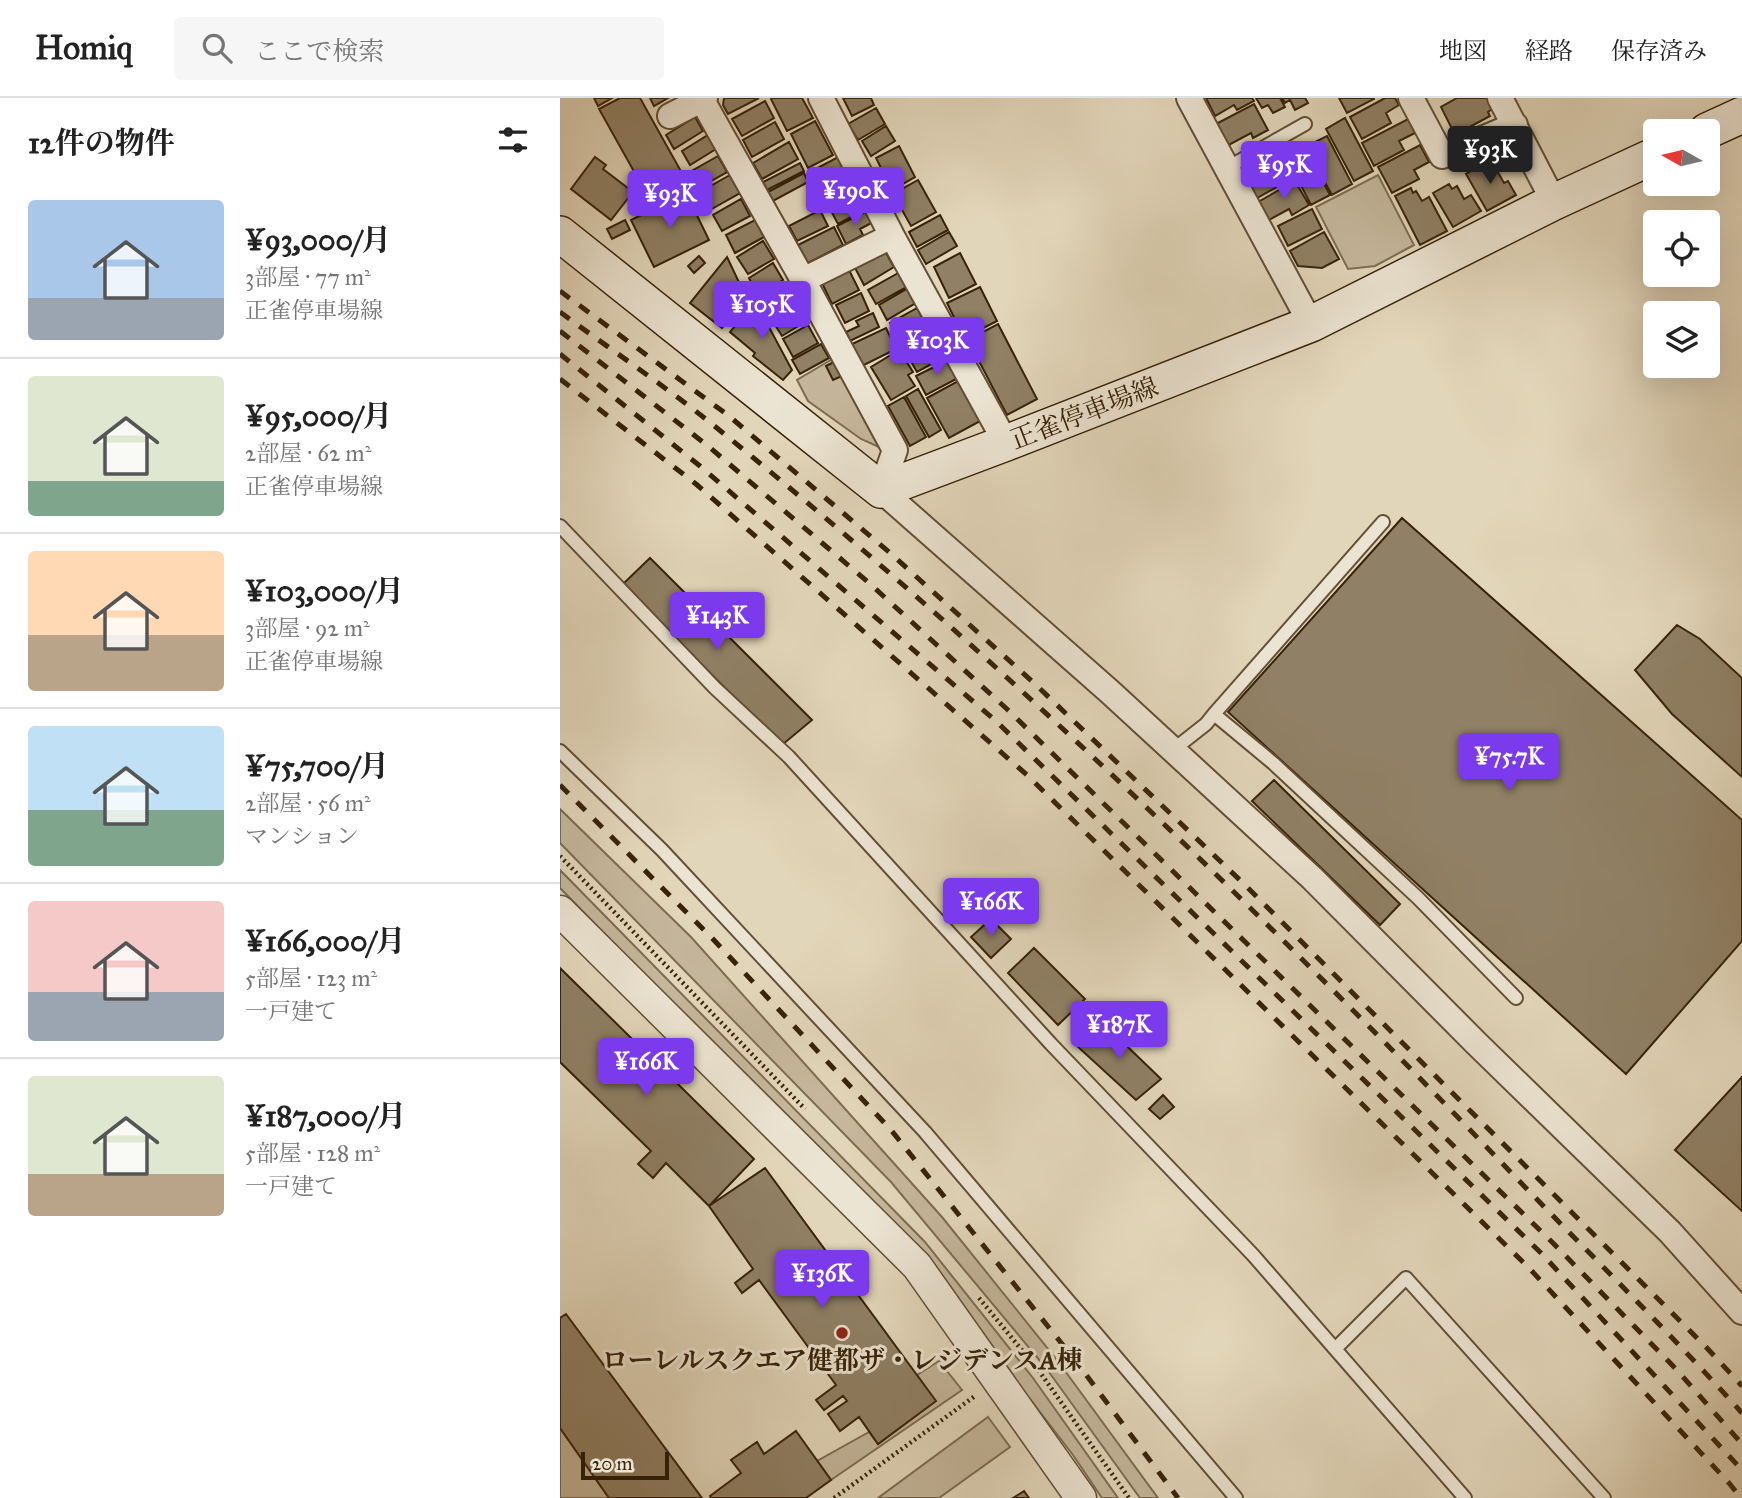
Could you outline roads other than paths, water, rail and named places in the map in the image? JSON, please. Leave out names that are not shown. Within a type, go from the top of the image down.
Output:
[{"type":"main road","points":[[1720,125],[1742,115]]},
{"type":"main road","name":"正雀停車場線","points":[[881,490],[1311,324],[1554,202],[1643,161]]},
{"type":"main road","points":[[560,234],[881,490]]},
{"type":"street","points":[[821,98],[892,236],[1006,443]]},
{"type":"street","points":[[1189,98],[1311,324]]},
{"type":"street","points":[[1410,98],[1442,156],[1515,125]]},
{"type":"street","points":[[1500,98],[1554,202]]},
{"type":"street","points":[[670,116],[703,99],[895,450],[881,490],[1100,682],[1312,878],[1670,1232],[1742,1312]]},
{"type":"street","points":[[803,280],[892,236]]},
{"type":"street","points":[[560,911],[917,1266],[1082,1498]]},
{"type":"lane","points":[[1227,168],[1305,124]]},
{"type":"lane","points":[[1173,750],[1206,724],[1383,522]]},
{"type":"lane","points":[[560,526],[715,688],[789,757],[1051,1044],[1253,1255],[1465,1498]]},
{"type":"lane","points":[[1214,714],[1273,763],[1418,898],[1516,998]]},
{"type":"lane","points":[[560,751],[662,850],[925,1132],[1236,1498]]},
{"type":"lane","points":[[1335,1349],[1406,1278],[1604,1498]]},
{"type":"railway","points":[[560,291],[729,416],[889,552],[1034,683],[1243,883],[1742,1386]]},
{"type":"railway","points":[[560,312],[663,386],[826,518],[926,605],[1123,785],[1407,1065],[1742,1413]]},
{"type":"railway","points":[[560,331],[708,446],[868,582],[1008,710],[1553,1243],[1676,1369],[1742,1444]]},
{"type":"railway","points":[[560,354],[700,466],[997,722],[1542,1254],[1742,1470]]},
{"type":"railway","points":[[560,379],[696,484],[1027,775],[1529,1268],[1741,1498]]},
{"type":"railway","points":[[560,785],[712,938],[891,1130],[1078,1364],[1178,1498]]},
{"type":"place","name":"ローレルスクエア健都ザ・レジデンスA棟","points":[[842,1333]]}]
